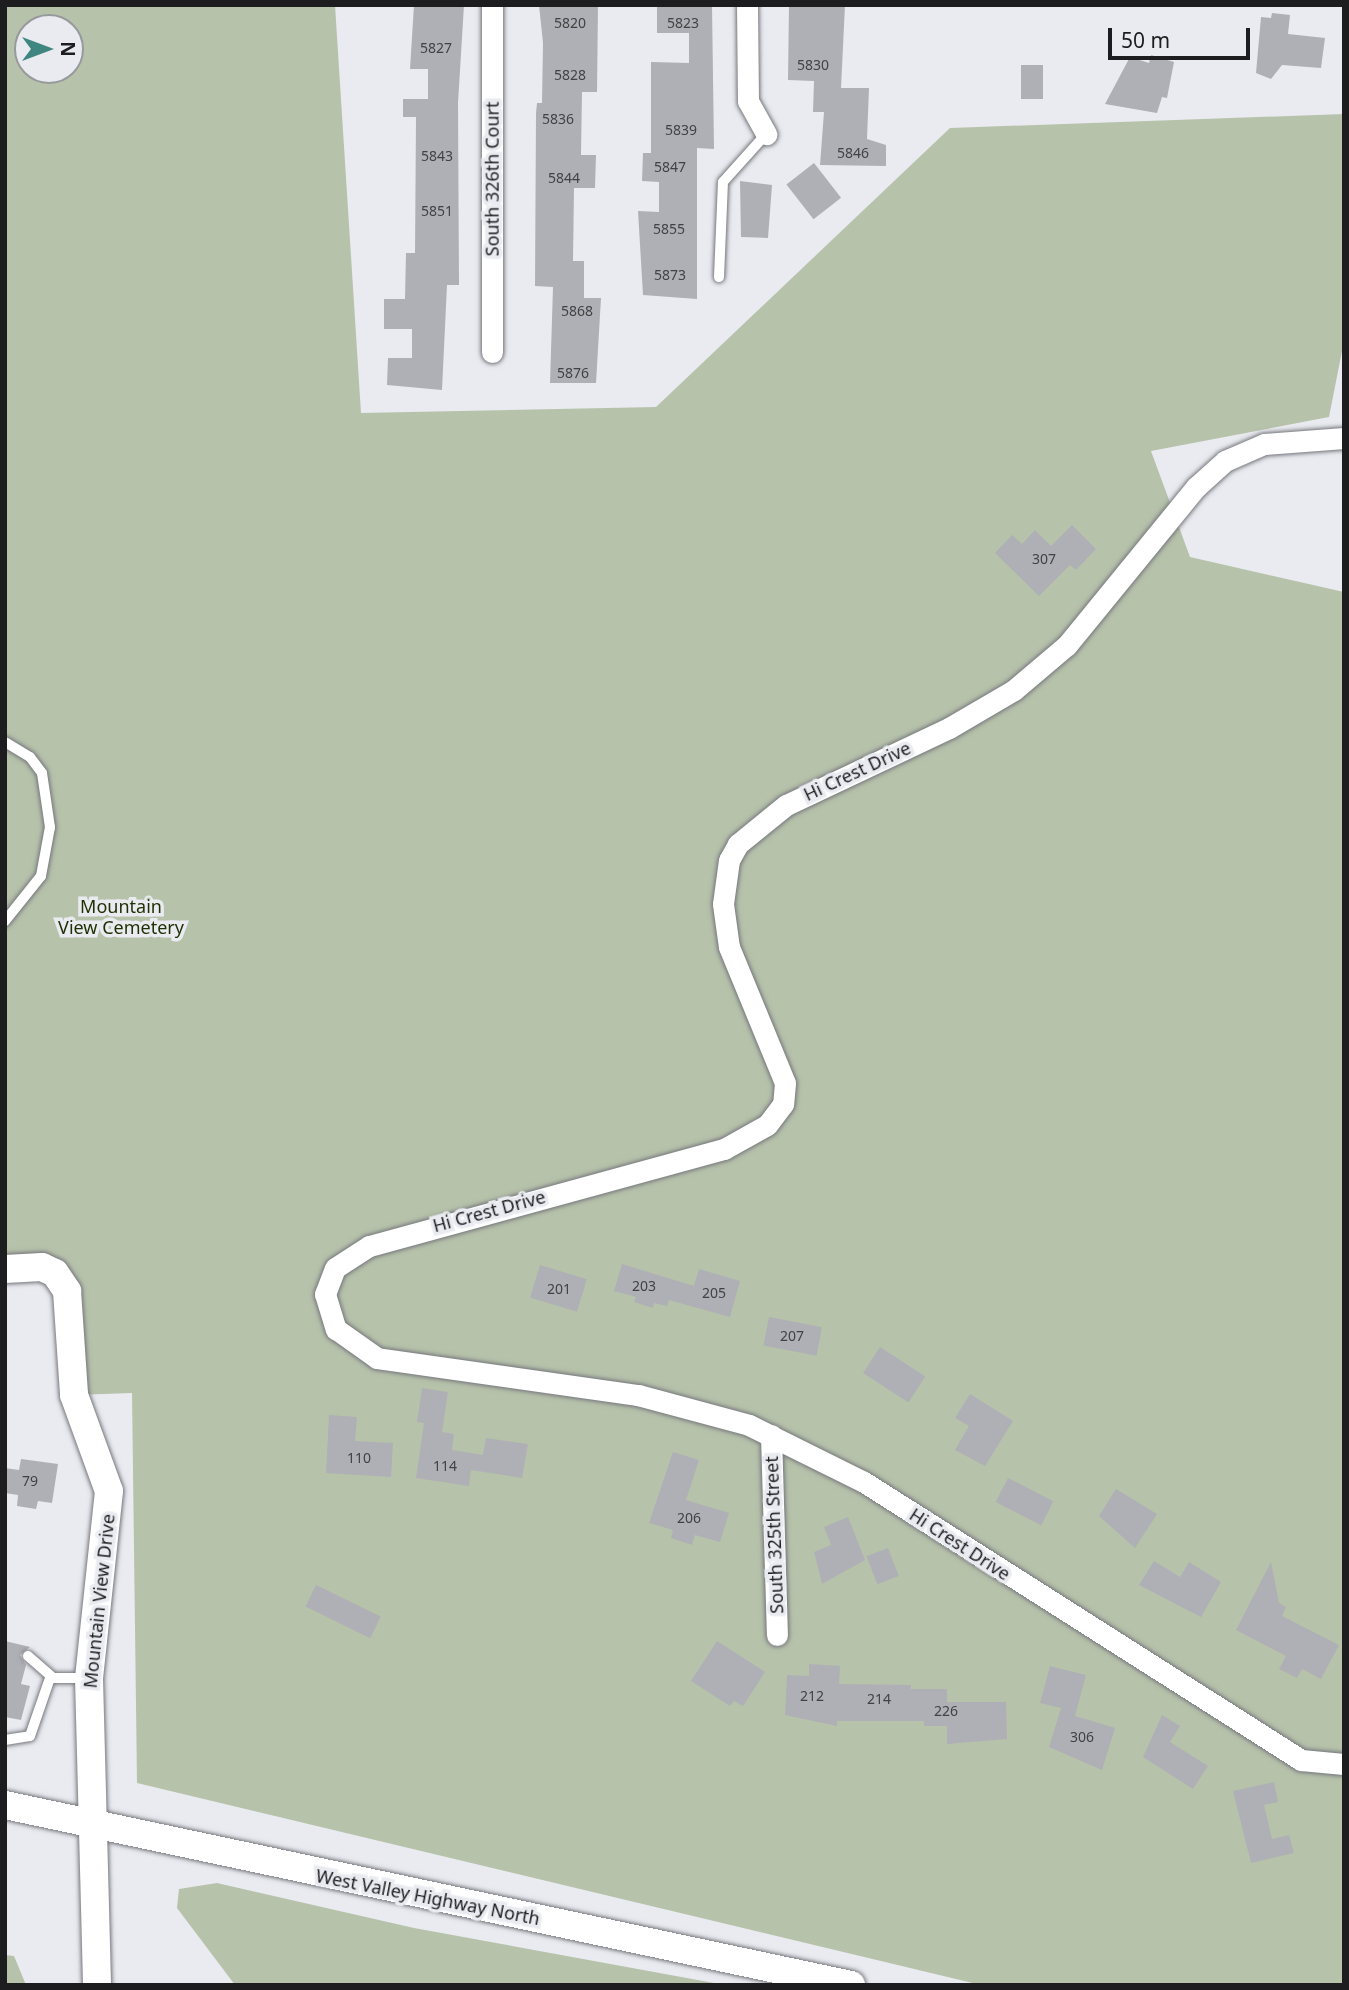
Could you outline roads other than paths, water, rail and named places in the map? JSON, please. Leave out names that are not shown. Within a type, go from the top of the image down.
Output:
[{"type":"main road","name":"Mountain View Drive","points":[[5,1269],[42,1267],[55,1273],[67,1291],[74,1395],[104,1469],[110,1513],[89,1678],[90,1822],[97,1985]]},
{"type":"main road","name":"West Valley Highway North","points":[[5,1805],[90,1822],[233,1858],[851,1985]]},
{"type":"street","name":"South 326th Court","points":[[492,5],[492,352]]},
{"type":"street","points":[[747,5],[748,101],[766,134]]},
{"type":"street","name":"Hi Crest Drive","points":[[1343,1765],[1301,1760],[864,1482],[771,1435],[638,1395],[377,1358],[346,1339],[331,1322],[325,1294],[330,1276],[343,1260],[369,1246],[724,1149],[767,1125],[783,1104],[785,1083],[729,947],[723,904],[729,860],[738,844],[786,805],[949,728],[1013,690],[1067,645],[1196,487],[1225,461],[1264,444],[1344,438]]},
{"type":"street","name":"South 325th Street","points":[[771,1435],[776,1635]]},
{"type":"lane","points":[[719,277],[723,182],[766,134]]},
{"type":"lane","points":[[5,742],[30,757],[42,773],[50,827],[41,876],[5,921]]},
{"type":"lane","points":[[28,1656],[52,1678]]},
{"type":"lane","points":[[5,1740],[30,1736],[45,1683],[52,1678],[89,1678]]},
{"type":"park label","name":"Mountain View Cemetery","points":[[121,918]]}]
